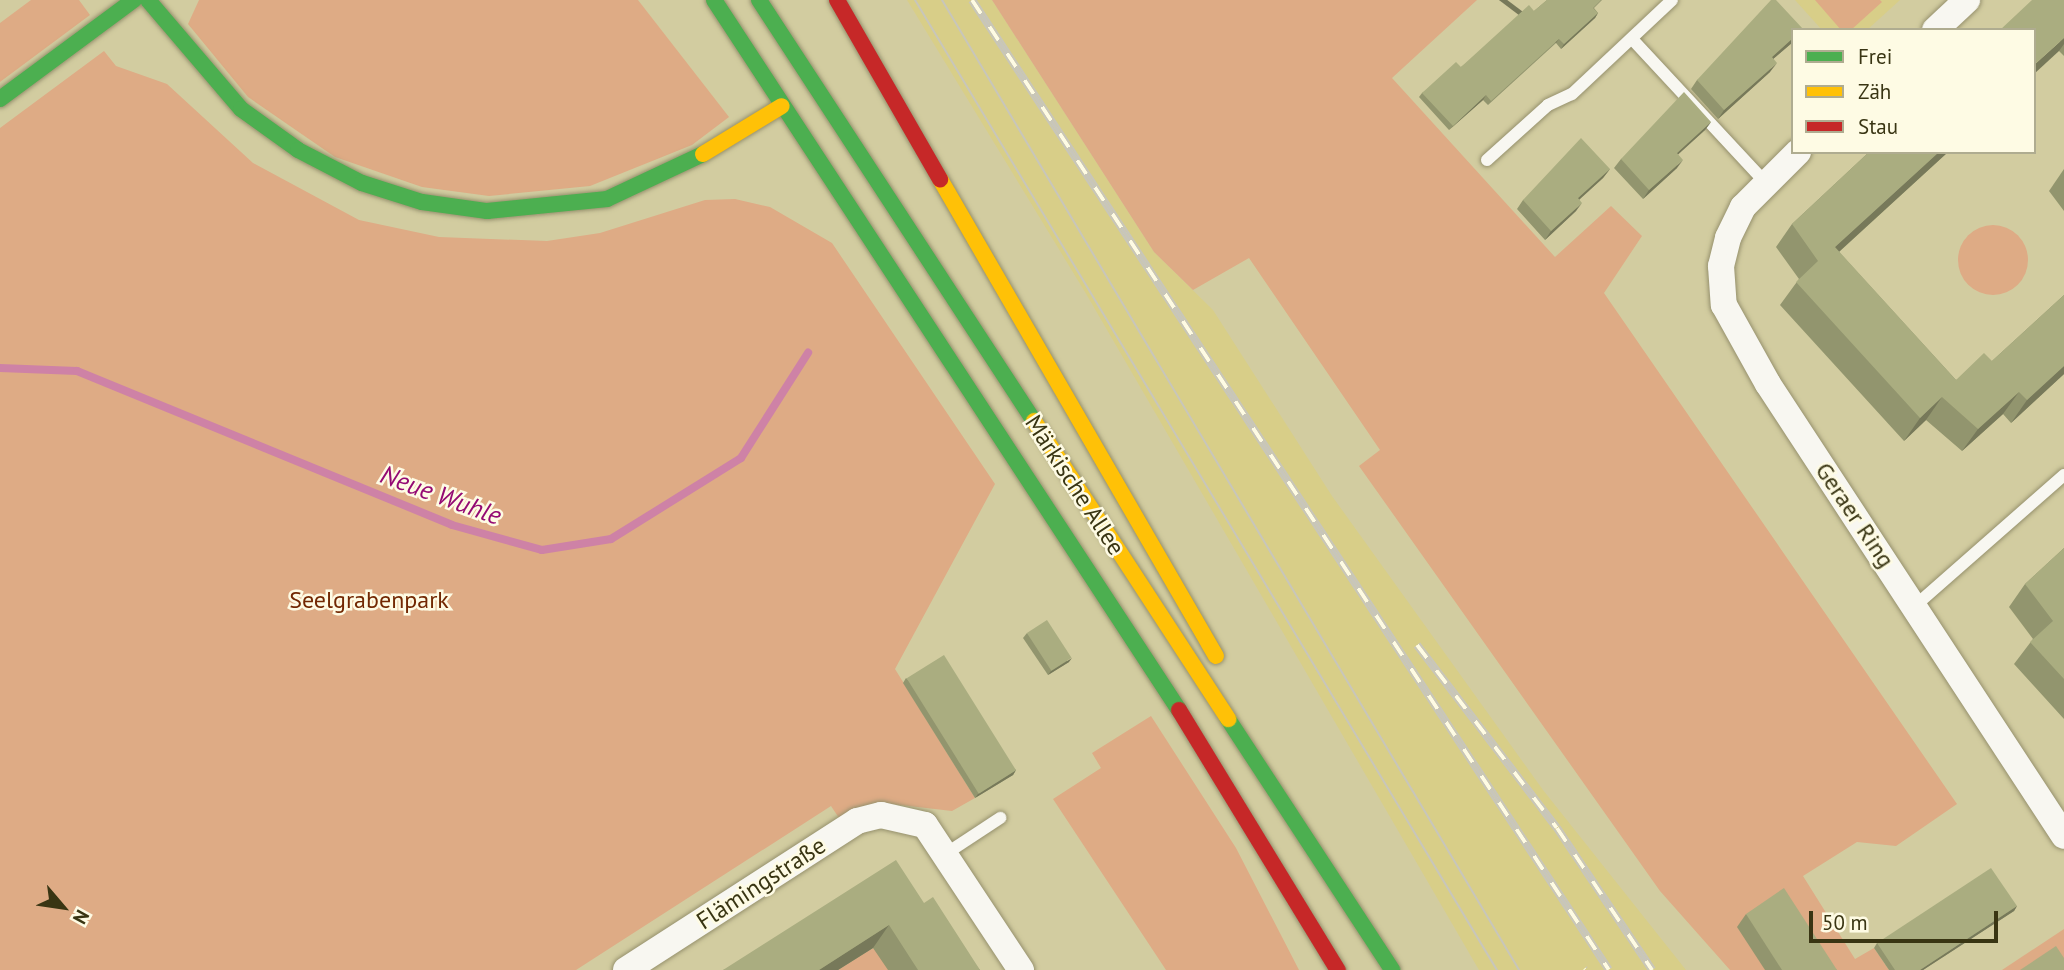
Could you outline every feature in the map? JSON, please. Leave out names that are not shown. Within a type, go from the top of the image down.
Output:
[{"type":"main road","points":[[0,99],[134,0]]},
{"type":"main road","points":[[148,0],[241,109],[298,150],[362,183],[422,202],[487,211],[607,199],[670,173],[782,106]]},
{"type":"main road","name":"Märkische Allee","points":[[714,0],[1172,698],[1338,970]]},
{"type":"main road","name":"Märkische Allee","points":[[759,0],[1394,970]]},
{"type":"main road","points":[[837,0],[1225,671]]},
{"type":"main road","points":[[1259,731],[1394,970]]},
{"type":"street","points":[[1937,28],[1967,0]]},
{"type":"street","name":"Geraer Ring","points":[[1796,154],[1765,182],[1728,238],[1721,266],[1724,304],[1768,384],[1916,605],[2064,835]]},
{"type":"street","name":"Flämingstraße","points":[[626,970],[857,821],[902,816],[925,825],[947,853]]},
{"type":"street","points":[[947,853],[1021,970]]},
{"type":"lane","points":[[1487,160],[1633,40],[1672,0]]},
{"type":"lane","points":[[1633,40],[1765,182]]},
{"type":"lane","points":[[1916,605],[2064,475]]},
{"type":"lane","points":[[947,853],[1000,818]]},
{"type":"shaded area","points":[[907,0],[992,0],[1154,252],[1213,310],[1332,496],[1543,790],[1686,970],[1479,970],[1085,292]]},
{"type":"shaded area","points":[[1795,0],[1900,0],[1869,28],[1820,28]]},
{"type":"green space","points":[[31,0],[79,0],[90,15],[0,82],[0,23]]},
{"type":"green space","points":[[199,0],[638,0],[729,117],[692,145],[590,186],[489,196],[422,187],[335,157],[248,97],[188,24]]},
{"type":"green space","points":[[992,0],[1477,0],[1392,78],[1555,257],[1611,206],[1642,236],[1604,293],[1957,804],[1896,846],[1857,842],[1803,876],[1855,959],[1874,948],[1889,970],[1730,970],[1660,891],[1359,466],[1380,450],[1249,258],[1193,290],[1154,252]]},
{"type":"green space","points":[[1815,0],[1882,2],[1853,28],[1839,28]]},
{"type":"green space","name":"Seelgrabenpark","points":[[104,51],[116,66],[167,84],[253,163],[359,220],[439,237],[547,241],[600,233],[705,200],[735,199],[770,207],[832,243],[995,484],[895,669],[975,798],[952,811],[883,803],[839,818],[831,806],[576,970],[0,970],[0,128]]},
{"type":"green space","points":[[1993,225],[2012,231],[2022,241],[2028,260],[2022,279],[2012,289],[1993,295],[1974,289],[1964,279],[1958,260],[1964,241],[1974,231]]},
{"type":"green space","points":[[1151,716],[1236,848],[1299,970],[1166,970],[1053,799],[1101,768],[1092,753]]},
{"type":"green space","points":[[2064,929],[2064,970],[2002,970]]},
{"type":"green space","points":[[874,948],[894,970],[838,970],[868,951]]},
{"type":"building","points":[[1547,0],[1601,0],[1593,8],[1598,13],[1564,44],[1559,39],[1491,101],[1486,95],[1453,126],[1422,93],[1456,62],[1461,67],[1529,5],[1534,11]]},
{"type":"building","points":[[1771,0],[1776,0],[1802,28],[1791,28],[1791,40],[1772,57],[1777,63],[1724,110],[1697,80]]},
{"type":"building","points":[[2032,0],[2064,0],[2064,38],[2036,63],[2036,28],[2002,28]]},
{"type":"building","points":[[1684,92],[1711,122],[1677,153],[1683,160],[1649,190],[1621,159]]},
{"type":"building","points":[[1581,138],[1610,169],[1578,198],[1582,203],[1551,231],[1523,200]]},
{"type":"building","points":[[1867,154],[1937,154],[1835,247],[1956,380],[1984,353],[1992,361],[2064,295],[2064,366],[2027,400],[2019,392],[1978,429],[1942,397],[1920,418],[1796,282],[1818,261],[1792,224]]},
{"type":"building","points":[[2064,548],[2064,679],[2030,642],[2053,621],[2025,584]]},
{"type":"building","points":[[1047,620],[1072,658],[1051,671],[1027,633]]},
{"type":"building","points":[[944,655],[1016,770],[979,794],[907,678]]},
{"type":"building","points":[[896,860],[924,903],[933,897],[980,970],[918,970],[889,925],[819,970],[723,970]]},
{"type":"building","points":[[1991,868],[2017,906],[1920,970],[1895,970],[1877,943]]},
{"type":"building","points":[[1784,888],[1837,970],[1782,970],[1746,914]]},
{"type":"building","points":[[2056,946],[2064,958],[2064,970],[2020,970]]},
{"type":"waterway","name":"Neue Wuhle","points":[[0,368],[77,371],[452,525],[542,550],[611,539],[741,458],[808,353]]},
{"type":"tram line","points":[[915,0],[1497,970]]},
{"type":"tram line","points":[[942,0],[1519,970]]},
{"type":"railway","points":[[972,0],[1609,970]]},
{"type":"railway","points":[[1417,645],[1557,828],[1652,970]]},
{"type":"traffic: fast","points":[[0,99],[134,0]]},
{"type":"traffic: fast","points":[[148,0],[241,109],[298,150],[362,183],[422,202],[487,211],[607,199],[703,154]]},
{"type":"traffic: fast","points":[[714,0],[1179,710]]},
{"type":"traffic: fast","points":[[759,0],[1034,421]]},
{"type":"traffic: fast","points":[[1228,719],[1392,970]]},
{"type":"traffic: slow","points":[[703,154],[782,106]]},
{"type":"traffic: slow","points":[[940,179],[1216,656]]},
{"type":"traffic: slow","points":[[1034,421],[1228,719]]},
{"type":"traffic: jam","points":[[837,0],[940,179]]},
{"type":"traffic: jam","points":[[1179,710],[1338,970]]}]
